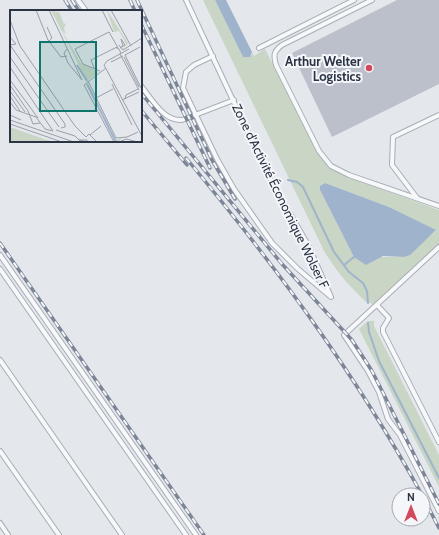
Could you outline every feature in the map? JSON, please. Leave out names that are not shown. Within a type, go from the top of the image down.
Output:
[{"type":"lane","points":[[78,0],[85,10]]},
{"type":"lane","name":"Zone d'Activité Économique Wolser F","points":[[186,0],[213,56],[234,100],[268,175],[308,245],[331,297],[298,269],[272,243],[234,189],[217,159],[183,88],[183,81],[186,72],[194,65],[213,56]]},
{"type":"lane","points":[[259,48],[354,0]]},
{"type":"lane","points":[[372,0],[282,45],[276,50],[274,57],[292,99],[324,159],[340,171],[439,206]]},
{"type":"lane","points":[[142,87],[164,114],[173,120],[196,115],[234,100]]},
{"type":"lane","points":[[418,198],[392,165],[393,137],[439,115]]},
{"type":"lane","points":[[439,247],[344,335],[379,392],[388,419],[400,436],[439,511]]},
{"type":"lane","points":[[0,255],[196,535]]},
{"type":"lane","points":[[0,269],[186,535]]},
{"type":"lane","points":[[376,306],[389,318],[383,328],[383,332],[437,432],[439,442]]},
{"type":"lane","points":[[0,360],[122,535]]},
{"type":"lane","points":[[0,451],[59,535]]},
{"type":"lane","points":[[0,523],[8,535]]},
{"type":"green space","points":[[203,0],[215,0],[243,57],[252,55],[252,52],[254,56],[265,49],[317,152],[330,167],[348,177],[439,210],[439,247],[375,307],[371,303],[366,302],[349,285],[324,251]],"holes":[[[325,183],[389,207],[436,231],[404,257],[354,257],[320,190],[320,186]]]},
{"type":"green space","points":[[368,321],[374,321],[374,326],[439,455],[439,487],[359,329]]},
{"type":"water","points":[[215,0],[226,0],[252,52],[250,57],[243,57]]},
{"type":"water","points":[[325,183],[389,207],[436,230],[410,255],[404,257],[383,256],[366,265],[354,257],[320,190],[320,186]]},
{"type":"building","name":"Arthur Welter Logistics","points":[[397,0],[439,0],[439,84],[332,137],[292,53]]},
{"type":"waterway","points":[[288,180],[297,182],[303,187],[334,252],[349,272],[363,283],[367,291],[368,303]]},
{"type":"waterway","points":[[344,265],[354,257]]},
{"type":"waterway","points":[[368,323],[369,332],[379,361],[439,478]]},
{"type":"railway","points":[[65,0],[71,10]]},
{"type":"railway","points":[[72,0],[78,10]]},
{"type":"railway","points":[[130,0],[135,10]]},
{"type":"railway","points":[[137,0],[142,10]]},
{"type":"railway","points":[[142,11],[212,160],[235,199]]},
{"type":"railway","points":[[142,26],[210,168]]},
{"type":"railway","points":[[142,94],[282,264],[352,340],[372,371],[439,504]]},
{"type":"railway","points":[[142,111],[187,165]]},
{"type":"railway","points":[[186,158],[251,238],[342,363],[397,450],[418,487]]},
{"type":"railway","points":[[0,243],[204,535]]},
{"type":"railway","points":[[431,512],[439,528]]},
{"type":"place","name":"Arthur Welter Logistics","points":[[369,68]]}]
